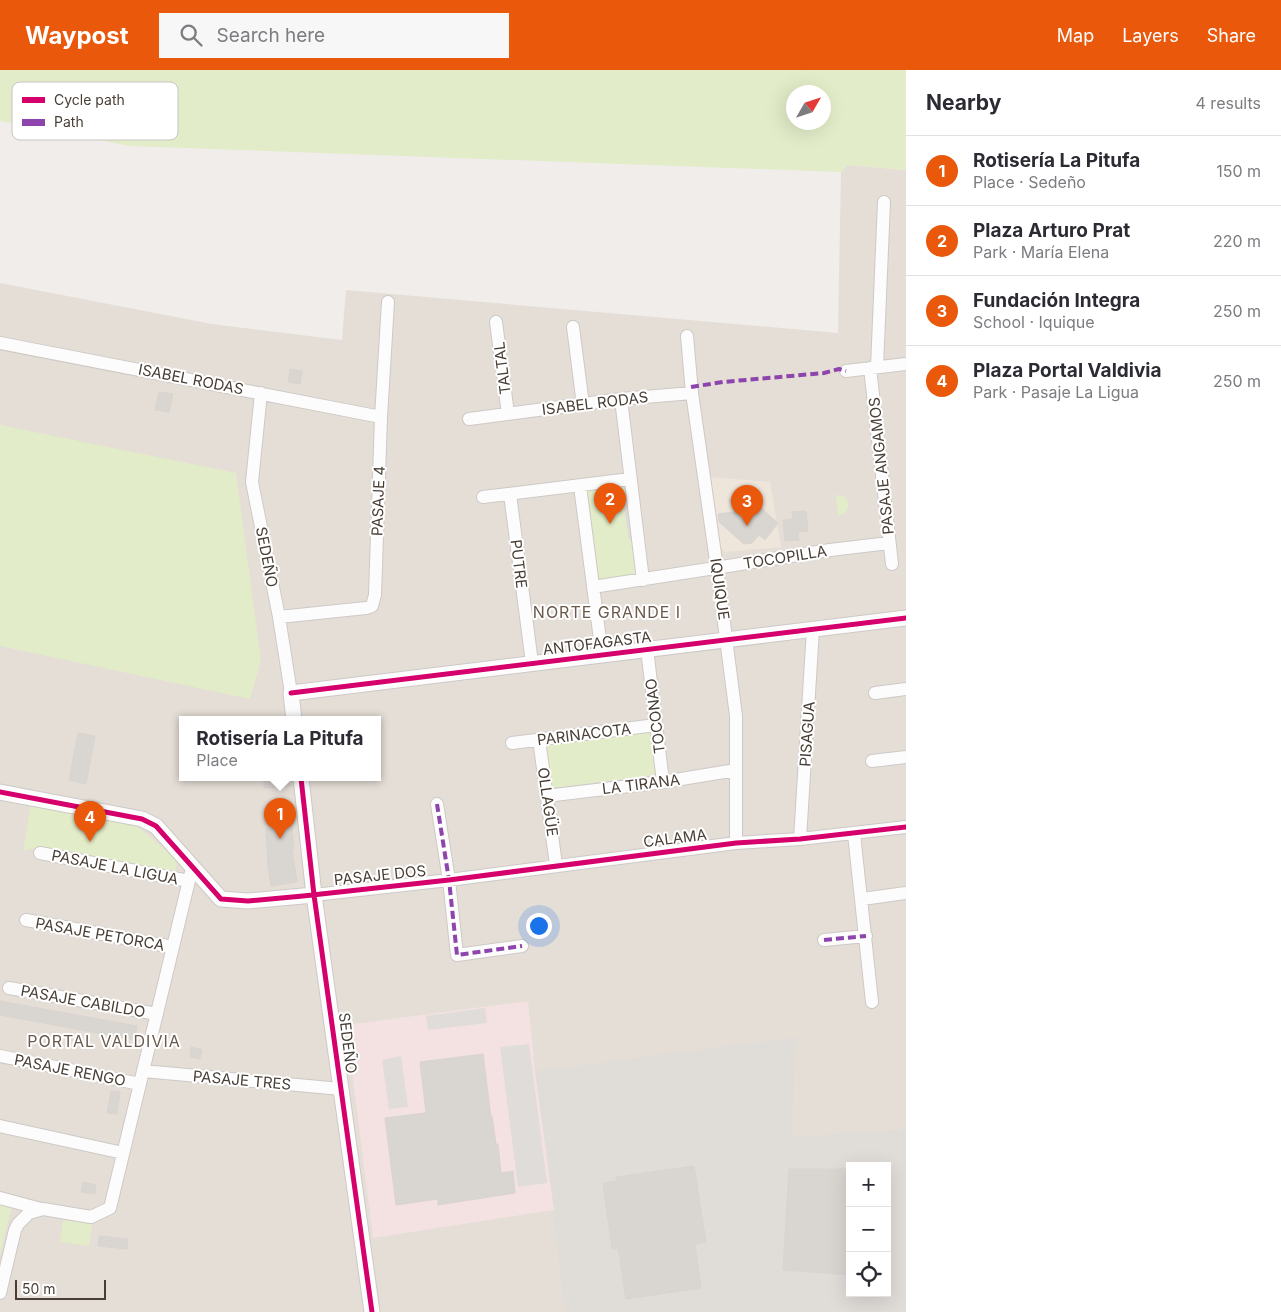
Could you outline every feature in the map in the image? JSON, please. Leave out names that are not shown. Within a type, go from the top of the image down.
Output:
[{"type":"street","name":"PASAJE ANGAMOS","points":[[884,202],[874,368],[892,564]]},
{"type":"street","name":"PASAJE 4","points":[[279,617],[372,606],[375,595],[381,417],[388,302]]},
{"type":"street","name":"TALTAL","points":[[496,322],[508,414]]},
{"type":"street","points":[[573,327],[583,405]]},
{"type":"street","name":"IQUIQUE","points":[[687,336],[692,393],[736,716],[736,842]]},
{"type":"street","name":"ISABEL RODAS","points":[[0,343],[381,417]]},
{"type":"street","points":[[846,371],[906,364]]},
{"type":"street","name":"SEDEÑO","points":[[262,393],[252,482],[279,617],[294,716]]},
{"type":"street","name":"ISABEL RODAS","points":[[469,419],[692,393]]},
{"type":"street","points":[[621,400],[643,580]]},
{"type":"street","points":[[483,497],[630,480]]},
{"type":"street","points":[[580,486],[602,655]]},
{"type":"street","name":"PUTRE","points":[[510,494],[532,663]]},
{"type":"street","name":"TOCOPILLA","points":[[593,587],[889,543]]},
{"type":"street","name":"ANTOFAGASTA","points":[[291,693],[906,618]]},
{"type":"street","name":"PISAGUA","points":[[800,839],[814,629]]},
{"type":"street","name":"TOCONAO","points":[[647,649],[662,782]]},
{"type":"street","points":[[875,693],[906,688]]},
{"type":"street","name":"PARINACOTA","points":[[512,743],[656,725]]},
{"type":"street","name":"OLLAGÜE","points":[[539,739],[556,865]]},
{"type":"street","points":[[872,761],[906,757]]},
{"type":"street","name":"LA TIRANA","points":[[546,796],[662,782],[736,770]]},
{"type":"street","name":"SEDEÑO","points":[[300,781],[314,895],[372,1312]]},
{"type":"street","points":[[0,792],[142,818],[156,826],[191,874],[221,899],[248,901],[314,895]]},
{"type":"street","points":[[437,804],[449,880],[457,955],[522,946]]},
{"type":"street","name":"CALAMA","points":[[449,880],[736,842],[800,839],[906,827]]},
{"type":"street","points":[[854,834],[872,1002]]},
{"type":"street","name":"PASAJE LA LIGUA","points":[[40,853],[191,874]]},
{"type":"street","points":[[0,1198],[42,1210],[91,1217],[110,1208],[191,874]]},
{"type":"street","name":"PASAJE DOS","points":[[314,895],[449,880]]},
{"type":"street","points":[[862,899],[906,892]]},
{"type":"street","name":"PASAJE PETORCA","points":[[26,920],[173,947]]},
{"type":"street","points":[[824,940],[866,936]]},
{"type":"street","name":"PASAJE CABILDO","points":[[8,988],[157,1014]]},
{"type":"street","name":"PASAJE RENGO","points":[[0,1056],[140,1084]]},
{"type":"street","name":"PASAJE TRES","points":[[143,1071],[341,1088]]},
{"type":"street","points":[[0,1126],[123,1153]]},
{"type":"street","points":[[0,1293],[18,1224],[29,1213],[42,1210]]},
{"type":"shaded area","points":[[847,165],[906,170],[906,1312],[0,1312],[0,283],[212,324],[342,340],[346,290],[838,333],[841,172]]},
{"type":"shaded area","points":[[708,477],[770,482],[781,547],[725,552],[719,547]]},
{"type":"shaded area","points":[[623,501],[629,501],[634,539],[629,540]]},
{"type":"shaded area","points":[[528,1001],[535,1071],[554,1210],[373,1238],[346,1025]]},
{"type":"shaded area","points":[[485,1008],[487,1023],[428,1030],[426,1016]]},
{"type":"shaded area","points":[[797,1037],[791,1137],[906,1129],[906,1311],[565,1312],[535,1071]]},
{"type":"shaded area","points":[[529,1044],[547,1183],[518,1187],[500,1047]]},
{"type":"shaded area","points":[[401,1056],[408,1107],[389,1109],[382,1060]]},
{"type":"green space","points":[[0,70],[906,70],[906,170],[847,165],[841,172],[130,146],[99,140],[178,140],[178,82],[12,82],[12,123],[0,121]]},
{"type":"green space","points":[[0,425],[236,473],[261,661],[250,699],[0,646]]},
{"type":"green space","points":[[620,485],[628,492],[638,573],[634,579],[597,580],[585,496],[588,490]]},
{"type":"green space","points":[[836,495],[844,496],[848,501],[848,509],[842,515],[838,515]]},
{"type":"green space","points":[[646,730],[652,733],[658,770],[653,775],[553,788],[550,782],[545,747],[551,741]]},
{"type":"green space","points":[[31,805],[121,821],[137,826],[177,860],[175,873],[35,848],[23,851]]},
{"type":"green space","points":[[0,1204],[12,1206],[0,1255]]},
{"type":"green space","points":[[63,1220],[92,1224],[89,1246],[60,1242]]},
{"type":"building","points":[[290,369],[302,371],[300,384],[288,382]]},
{"type":"building","points":[[159,392],[173,394],[169,412],[155,410]]},
{"type":"building","points":[[736,492],[756,507],[758,505],[778,523],[765,540],[759,535],[752,543],[744,544],[719,522],[718,514],[741,511],[729,501]]},
{"type":"building","points":[[806,511],[808,531],[798,532],[799,540],[785,541],[783,520],[793,519],[792,512]]},
{"type":"building","points":[[78,733],[95,736],[86,784],[69,780]]},
{"type":"building","points":[[264,781],[292,781],[292,786],[264,788]]},
{"type":"building","points":[[292,827],[294,849],[292,849],[297,882],[271,886],[266,829]]},
{"type":"building","points":[[0,1001],[137,1026],[135,1040],[0,1015]]},
{"type":"building","points":[[191,1047],[202,1050],[200,1059],[190,1057]]},
{"type":"building","points":[[483,1054],[491,1117],[496,1144],[498,1144],[501,1173],[513,1171],[515,1193],[438,1205],[438,1199],[396,1205],[385,1118],[426,1113],[420,1062]]},
{"type":"building","points":[[111,1091],[120,1092],[117,1114],[107,1113]]},
{"type":"building","points":[[694,1166],[706,1242],[695,1244],[701,1288],[626,1299],[618,1248],[612,1249],[603,1183],[617,1181],[616,1177]]},
{"type":"building","points":[[789,1169],[846,1169],[846,1275],[783,1270]]},
{"type":"building","points":[[83,1182],[96,1185],[95,1194],[81,1192]]},
{"type":"building","points":[[99,1236],[128,1239],[127,1249],[98,1246]]},
{"type":"marked path","points":[[691,387],[723,382],[824,373],[839,369],[846,371]]},
{"type":"marked path","points":[[437,804],[449,880],[457,955],[522,946]]},
{"type":"marked path","points":[[824,940],[866,936]]},
{"type":"cycle path","points":[[291,693],[906,618]]},
{"type":"cycle path","points":[[301,781],[314,895],[372,1312]]},
{"type":"cycle path","points":[[0,792],[142,819],[156,826],[221,899],[248,901],[449,880],[736,843],[800,839],[906,827]]},
{"type":"place","name":"Plaza Arturo Prat","points":[[610,524]]},
{"type":"place","name":"Fundación Integra","points":[[747,526]]},
{"type":"place","name":"Rotisería La Pitufa","points":[[280,839]]},
{"type":"place","name":"Plaza Portal Valdivia","points":[[90,842]]},
{"type":"district","name":"NORTE GRANDE I","points":[[607,612]]},
{"type":"district","name":"PORTAL VALDIVIA","points":[[104,1041]]}]
